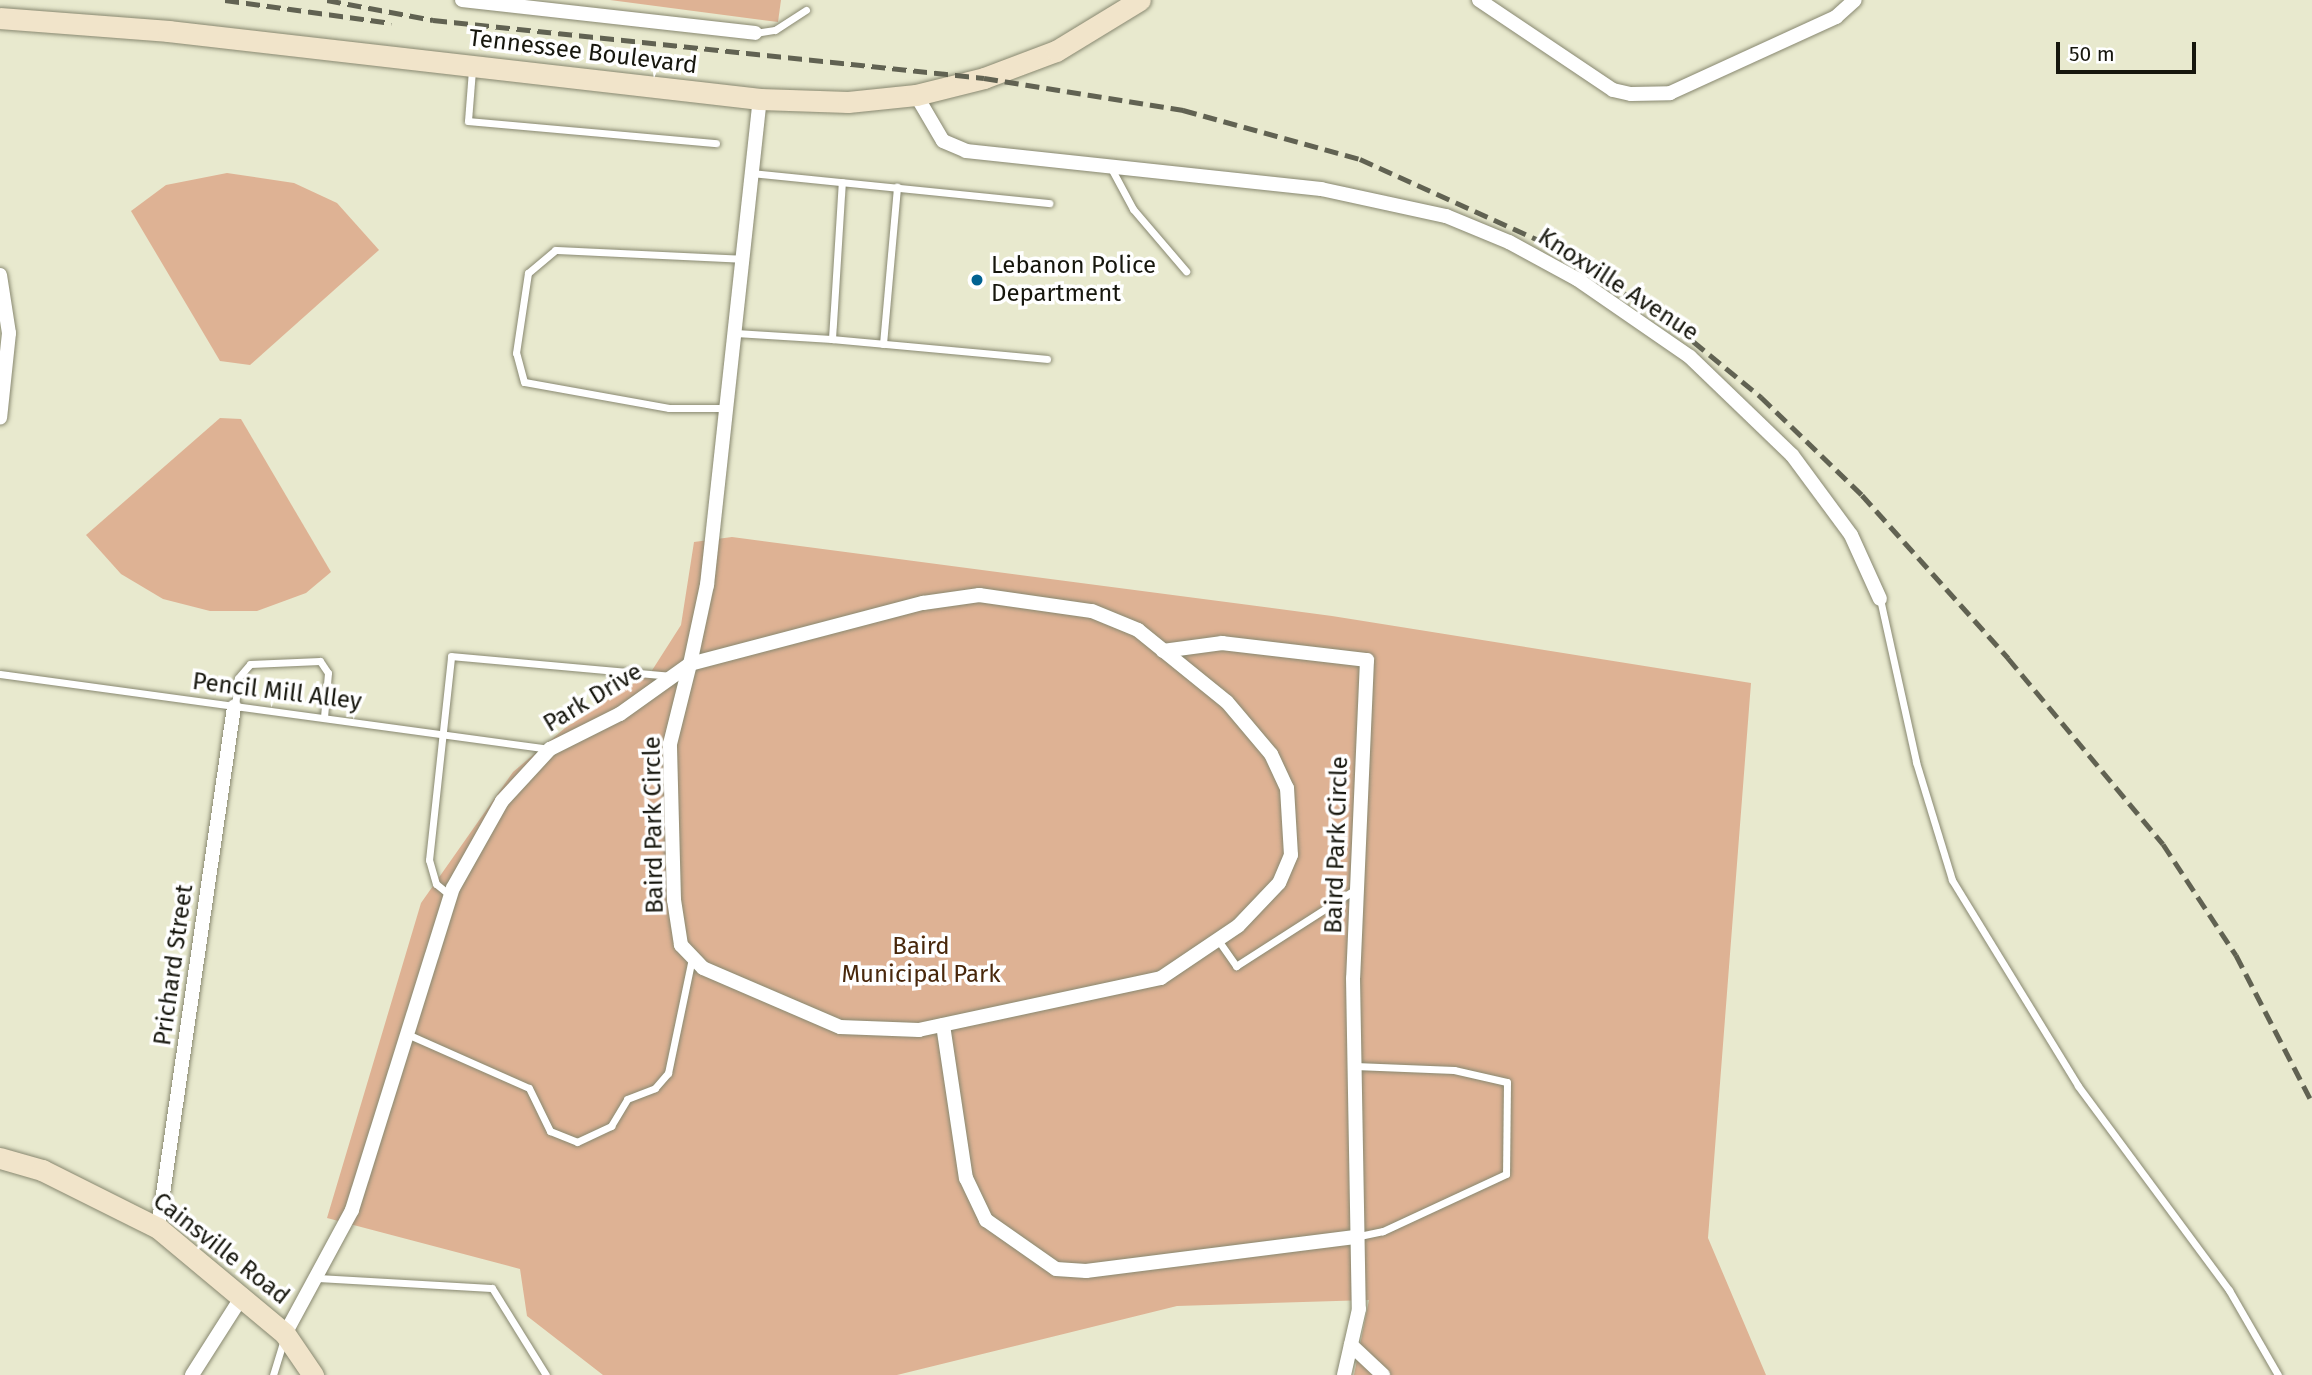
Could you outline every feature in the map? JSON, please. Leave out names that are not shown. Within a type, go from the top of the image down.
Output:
[{"type":"street","points":[[461,0],[755,33]]},
{"type":"street","name":"Tennessee Boulevard","points":[[0,18],[472,66],[760,99],[849,102],[916,95],[1056,51],[1140,0]]},
{"type":"street","points":[[1479,0],[1613,90],[1632,94],[1670,93],[1836,17],[1855,0]]},
{"type":"street","name":"Knoxville Avenue","points":[[916,95],[943,141],[966,151],[1321,189],[1446,216],[1577,279],[1690,357],[1792,455],[1851,535],[1880,599]]},
{"type":"street","points":[[690,664],[707,585],[760,99]]},
{"type":"street","points":[[0,275],[9,333],[0,418]]},
{"type":"street","name":"Baird Park Circle","points":[[979,595],[1092,611],[1138,631],[1163,651],[1253,729],[1287,788],[1291,855],[1279,883],[1217,940],[1161,978],[943,1025],[840,1027],[703,968],[681,945],[674,901],[670,744],[690,664],[923,603],[979,595]]},
{"type":"street","name":"Baird Park Circle","points":[[1163,651],[1222,643],[1367,660],[1354,1066],[1355,1237],[1359,1309],[1344,1375]]},
{"type":"street","name":"Park Drive","points":[[285,1334],[352,1210],[451,896],[502,801],[550,749],[620,714],[690,664]]},
{"type":"street","name":"Prichard Street","points":[[158,1228],[234,708]]},
{"type":"street","points":[[943,1025],[966,1178],[986,1220],[1056,1269],[1086,1271],[1355,1237]]},
{"type":"street","name":"Cainsville Road","points":[[0,1158],[43,1170],[158,1228],[243,1295],[285,1334],[313,1375]]},
{"type":"street","points":[[192,1375],[243,1295]]},
{"type":"street","points":[[1351,1345],[1383,1375]]},
{"type":"lane","points":[[755,33],[775,30],[806,10]]},
{"type":"lane","points":[[472,66],[468,121],[716,143]]},
{"type":"lane","points":[[1111,168],[1133,209],[1186,271]]},
{"type":"lane","points":[[752,173],[1049,203]]},
{"type":"lane","points":[[832,339],[842,182]]},
{"type":"lane","points":[[883,344],[897,187]]},
{"type":"lane","points":[[727,408],[669,408],[524,382],[516,353],[528,273],[555,250],[743,259]]},
{"type":"lane","points":[[735,333],[1047,359]]},
{"type":"lane","points":[[1880,599],[1916,762],[1952,880],[2071,1075],[2230,1290],[2278,1375]]},
{"type":"lane","points":[[451,896],[436,884],[429,860],[451,656],[672,677]]},
{"type":"lane","points":[[234,708],[238,678],[250,664],[320,661],[328,673],[324,717]]},
{"type":"lane","name":"Pencil Mill Alley","points":[[0,674],[234,708],[442,732],[550,749]]},
{"type":"lane","points":[[1217,940],[1236,966],[1360,887]]},
{"type":"lane","points":[[407,1034],[529,1088],[550,1131],[577,1142],[611,1126],[627,1099],[655,1088],[668,1073],[692,958]]},
{"type":"lane","points":[[1354,1066],[1454,1070],[1507,1082],[1506,1174],[1383,1231],[1355,1237]]},
{"type":"lane","points":[[316,1278],[492,1288],[546,1375]]},
{"type":"lane","points":[[273,1375],[285,1334]]},
{"type":"green space","points":[[610,0],[781,0],[778,22]]},
{"type":"green space","points":[[227,173],[294,183],[337,203],[379,250],[250,365],[220,361],[131,211],[166,185]]},
{"type":"green space","points":[[220,418],[241,419],[331,572],[306,593],[257,611],[210,611],[163,599],[121,574],[86,535]]},
{"type":"green space","name":"Baird Municipal Park","points":[[732,537],[1332,616],[1751,683],[1708,1238],[1766,1375],[1354,1375],[1369,1300],[1177,1306],[897,1375],[603,1375],[527,1316],[520,1269],[327,1218],[421,903],[513,772],[565,728],[651,672],[681,625],[694,542]]},
{"type":"railway","points":[[225,0],[391,23]]},
{"type":"railway","points":[[327,0],[433,20],[984,78],[1183,110],[1360,159],[1554,247],[1677,328],[1761,397],[1862,495],[2008,658],[2163,844],[2236,955],[2312,1102]]},
{"type":"place","name":"Lebanon Police Department","points":[[977,280]]}]
